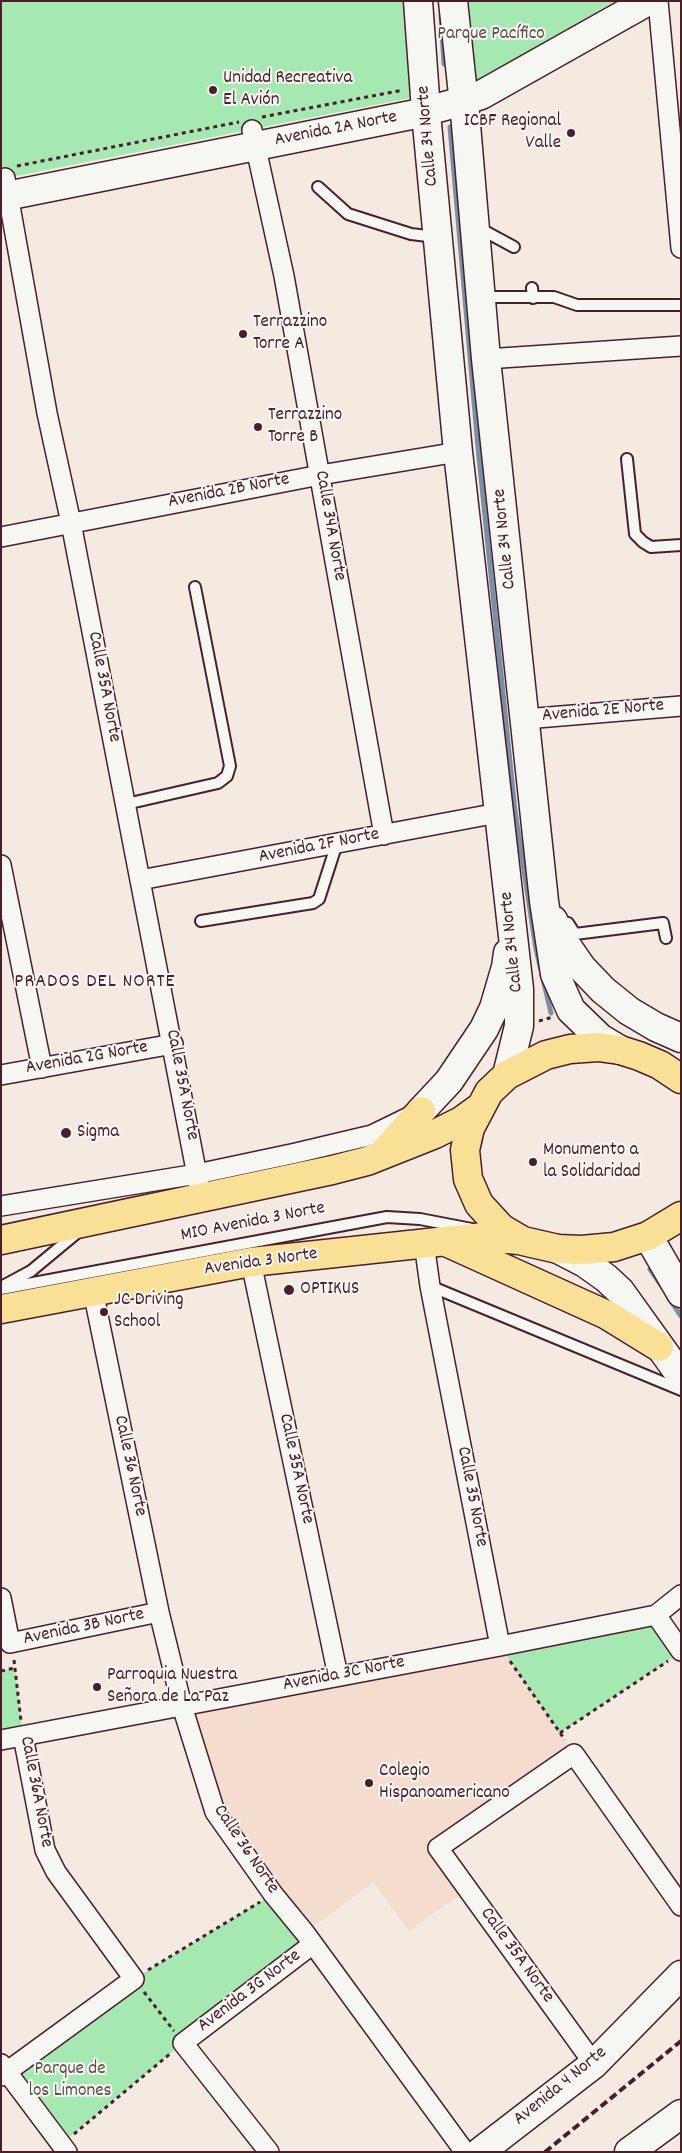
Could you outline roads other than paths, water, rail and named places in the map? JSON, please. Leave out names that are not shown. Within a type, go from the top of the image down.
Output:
[{"type":"main road","name":"Calle 34 Norte","points":[[418,1],[418,98],[438,238],[458,452],[519,989],[519,1026],[507,1075]]},
{"type":"main road","name":"Calle 34 Norte","points":[[452,1],[463,93],[486,359],[525,719],[550,900],[555,974],[571,1010],[600,1038],[620,1050]]},
{"type":"main road","name":"Avenida 2A Norte","points":[[463,93],[479,80],[616,1]]},
{"type":"main road","name":"Avenida 2A Norte","points":[[5,183],[252,129],[418,98],[463,93],[481,95],[648,1]]},
{"type":"main road","points":[[550,900],[564,942],[582,968],[603,990],[629,1011],[656,1027],[681,1038]]},
{"type":"main road","points":[[380,1157],[449,1081],[484,1028],[494,1008],[506,966],[512,924]]},
{"type":"main road","points":[[518,1238],[500,1228],[479,1204],[468,1179],[465,1150],[470,1128],[489,1092],[507,1075],[546,1054],[570,1049],[598,1047],[620,1050],[639,1056],[676,1074]]},
{"type":"main road","points":[[1,1240],[91,1222],[199,1185],[322,1172],[380,1157],[435,1134],[461,1121],[479,1108]]},
{"type":"main road","name":"Avenida 3 Norte","points":[[1,1309],[251,1262],[434,1242],[484,1238],[518,1238],[558,1249],[582,1250],[614,1247],[648,1236],[681,1216]]},
{"type":"main road","points":[[648,1236],[681,1293]]},
{"type":"main road","points":[[434,1242],[607,1315],[659,1347]]},
{"type":"main road","points":[[558,1249],[585,1263],[620,1291],[681,1376]]},
{"type":"main road","name":"Avenida 4 Norte","points":[[480,2152],[594,2064],[681,1975]]},
{"type":"main road","points":[[629,2152],[681,2114]]},
{"type":"street","points":[[658,1],[678,185],[681,248]]},
{"type":"street","name":"Calle 34A Norte","points":[[252,129],[284,276],[384,835]]},
{"type":"street","name":"Calle 35A Norte","points":[[5,183],[47,413],[71,523],[199,1185]]},
{"type":"street","points":[[486,359],[681,346]]},
{"type":"street","name":"Avenida 2B Norte","points":[[1,538],[320,475],[458,452]]},
{"type":"street","name":"Avenida 2E Norte","points":[[525,719],[681,706]]},
{"type":"street","name":"Avenida 2F Norte","points":[[140,880],[498,813]]},
{"type":"street","points":[[1,865],[42,1068]]},
{"type":"street","name":"Avenida 2G Norte","points":[[1,1075],[173,1044]]},
{"type":"street","points":[[1,1206],[199,1185],[372,1135],[421,1111]]},
{"type":"street","name":"Calle 35 Norte","points":[[434,1242],[430,1286],[500,1646]]},
{"type":"street","name":"Calle 35A Norte","points":[[251,1262],[338,1676]]},
{"type":"street","name":"Calle 36 Norte","points":[[93,1291],[159,1612],[182,1706],[215,1812],[465,2152]]},
{"type":"street","name":"Avenida 3C Norte","points":[[1,1740],[656,1615],[681,1595]]},
{"type":"street","name":"Avenida 3B Norte","points":[[1,1598],[10,1643],[159,1612]]},
{"type":"street","points":[[656,1615],[677,1654]]},
{"type":"street","name":"Calle 36A Norte","points":[[4,2071],[133,1980],[56,1872],[44,1850],[23,1736]]},
{"type":"street","name":"Calle 35A Norte","points":[[594,2064],[438,1848],[574,1754],[681,1906]]},
{"type":"street","name":"Avenida 3G Norte","points":[[269,2152],[185,2041],[313,1944]]},
{"type":"street","points":[[4,2071],[64,2148]]},
{"type":"lane","points":[[318,187],[348,214],[411,234],[438,238]]},
{"type":"lane","points":[[474,226],[514,247]]},
{"type":"lane","points":[[481,297],[532,293],[554,297],[577,305],[681,305]]},
{"type":"lane","points":[[627,459],[635,534],[643,542],[651,546],[681,545]]},
{"type":"lane","points":[[126,804],[218,783],[227,776],[230,766],[195,587]]},
{"type":"lane","points":[[201,920],[319,900],[337,843]]},
{"type":"lane","points":[[550,900],[575,934],[664,923],[666,938]]},
{"type":"lane","name":"MIO Avenida 3 Norte","points":[[1,1288],[387,1217],[435,1221],[518,1238]]},
{"type":"lane","name":"MIO Avenida 3 Norte","points":[[1,1288],[31,1270],[91,1222]]},
{"type":"lane","points":[[430,1286],[681,1390]]},
{"type":"waterway","points":[[441,15],[444,64]]},
{"type":"waterway","points":[[450,127],[478,447],[515,811],[536,949],[551,1013]]},
{"type":"waterway","points":[[650,1269],[663,1288]]},
{"type":"waterway","points":[[669,1298],[681,1316]]},
{"type":"railway","points":[[545,2152],[681,2041]]},
{"type":"place","name":"Unidad Recreativa El Avión","points":[[213,90]]},
{"type":"place","name":"ICBF Regional Valle","points":[[571,133]]},
{"type":"place","name":"Terrazzino Torre A","points":[[243,334]]},
{"type":"place","name":"Terrazzino Torre B","points":[[258,427]]},
{"type":"place","name":"Sigma","points":[[66,1133]]},
{"type":"place","name":"Monumento a la Solidaridad","points":[[533,1162]]},
{"type":"place","name":"OPTIKUS","points":[[289,1290]]},
{"type":"place","name":"JC Driving School","points":[[104,1312]]},
{"type":"place","name":"Parroquia Nuestra Señora de La Paz","points":[[97,1687]]},
{"type":"place","name":"Colegio Hispanoamericano","points":[[369,1783]]},
{"type":"district","name":"PRADOS DEL NORTE","points":[[95,983]]},
{"type":"park label","name":"Parque Pacífico","points":[[491,35]]},
{"type":"park label","name":"Parque de los Limones","points":[[70,2081]]}]
